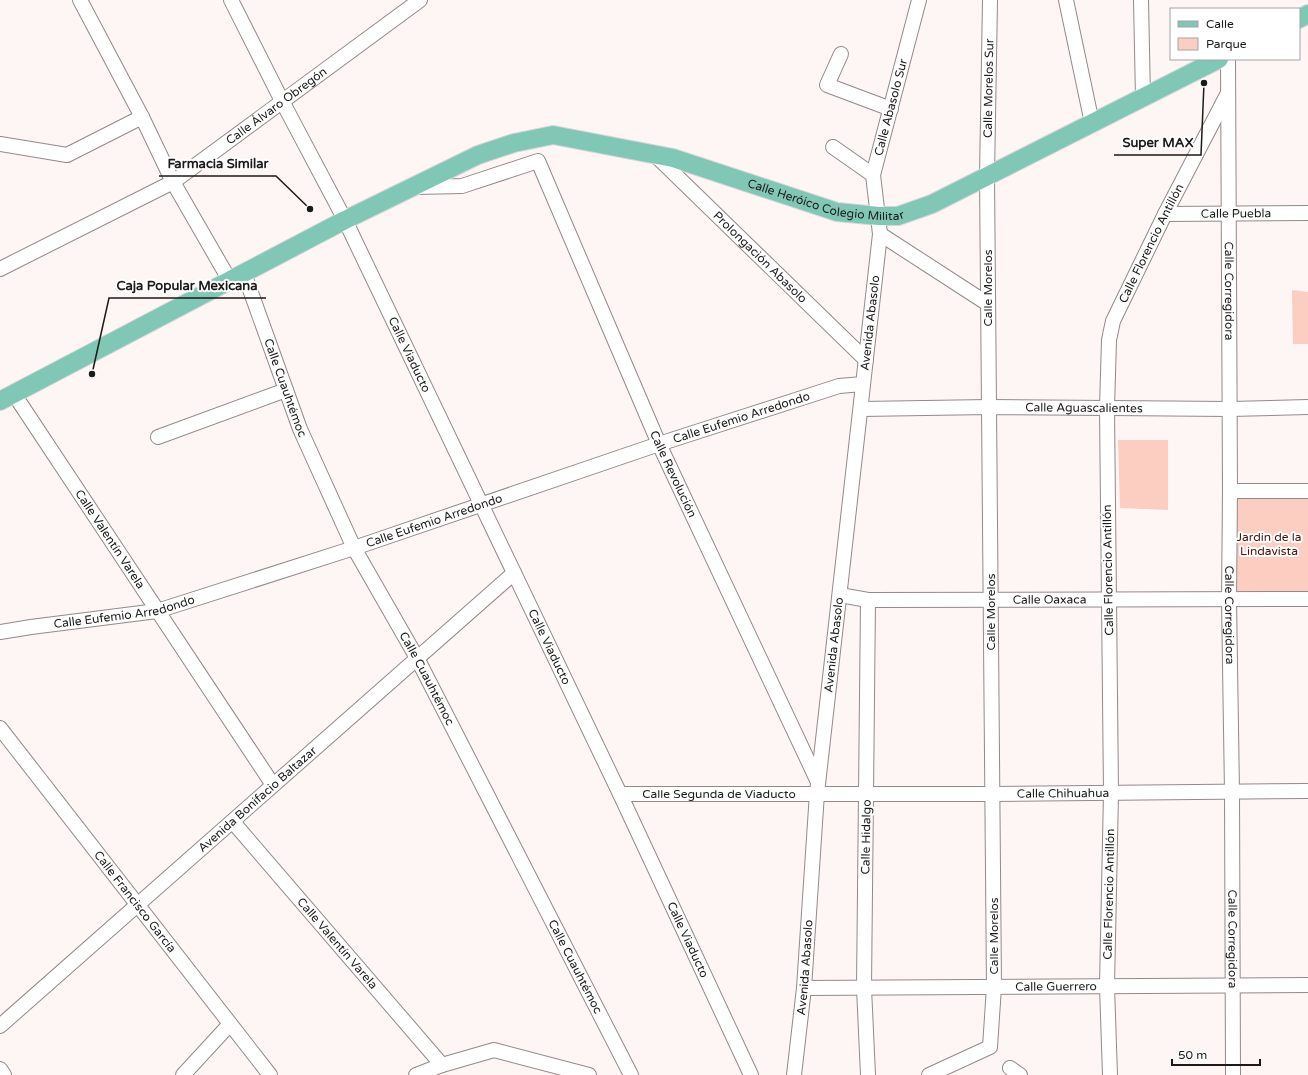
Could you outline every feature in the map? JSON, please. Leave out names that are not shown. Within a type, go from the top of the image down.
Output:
[{"type":"main road","name":"Calle Heróico Colegio Militar","points":[[7,397],[345,220],[478,155],[514,143],[553,135],[654,154],[672,158],[836,212],[878,216],[898,216],[932,204],[1217,60]]},
{"type":"street","name":"Calle Cuauhtémoc","points":[[80,0],[142,117],[173,182],[237,277],[286,390],[300,429],[354,548],[417,658],[631,1075]]},
{"type":"street","name":"Calle Viaducto","points":[[231,0],[345,220],[620,794],[751,1075]]},
{"type":"street","name":"Calle Álvaro Obregón","points":[[0,269],[173,182],[420,0]]},
{"type":"street","name":"Calle Abasolo Sur","points":[[878,216],[874,175],[919,0]]},
{"type":"street","name":"Calle Morelos Sur","points":[[987,176],[990,0]]},
{"type":"street","points":[[1066,0],[1092,123]]},
{"type":"street","points":[[1141,0],[1143,98]]},
{"type":"street","points":[[840,54],[827,85],[891,109]]},
{"type":"street","name":"Calle Corregidora","points":[[1228,60],[1230,409],[1229,600],[1232,792],[1233,1075]]},
{"type":"street","name":"Calle Florencio Antillón","points":[[1110,1075],[1108,986],[1112,793],[1108,600],[1107,408],[1109,340],[1113,322],[1165,214],[1229,92]]},
{"type":"street","points":[[0,144],[67,155],[142,117]]},
{"type":"street","points":[[833,147],[874,175]]},
{"type":"street","name":"Prolongación Abasolo","points":[[654,154],[866,360]]},
{"type":"street","name":"Calle Heróico Colegio Militar","points":[[414,187],[462,186],[538,162]]},
{"type":"street","name":"Calle Revolución","points":[[538,162],[659,444],[818,788]]},
{"type":"street","name":"Calle Morelos","points":[[929,1075],[990,1047],[994,987],[987,176]]},
{"type":"street","name":"Calle Puebla","points":[[1165,214],[1308,212]]},
{"type":"street","name":"Avenida Abasolo","points":[[794,1075],[804,988],[818,788],[880,234],[878,216]]},
{"type":"street","points":[[880,234],[988,304]]},
{"type":"street","name":"Calle Eufemio Arredondo","points":[[0,632],[157,612],[354,548],[659,444],[839,386],[863,384]]},
{"type":"street","points":[[158,437],[286,390]]},
{"type":"street","name":"Calle Valentín Varela","points":[[7,397],[157,612],[272,785]]},
{"type":"street","name":"Calle Aguascalientes","points":[[861,410],[989,407],[1230,409],[1308,407]]},
{"type":"street","points":[[1230,491],[1308,490]]},
{"type":"street","name":"Avenida Bonifacio Baltazar","points":[[0,1026],[514,573]]},
{"type":"street","name":"Calle Oaxaca","points":[[840,595],[868,600],[1308,599]]},
{"type":"street","name":"Calle Hidalgo","points":[[868,600],[864,988],[868,1075]]},
{"type":"street","name":"Calle Francisco García","points":[[0,728],[270,1075]]},
{"type":"street","name":"Calle Chihuahua","points":[[818,788],[866,793],[992,794],[1308,791]]},
{"type":"street","name":"Calle Segunda de Viaducto","points":[[620,794],[818,788]]},
{"type":"street","name":"Calle Valentín Varela","points":[[233,822],[442,1065]]},
{"type":"street","name":"Calle Guerrero","points":[[804,988],[1308,985]]},
{"type":"street","points":[[183,1075],[230,1024]]},
{"type":"street","points":[[416,1075],[442,1065],[494,1050],[590,1075]]},
{"type":"street","points":[[0,1069],[4,1075]]},
{"type":"green space","points":[[1292,290],[1308,292],[1308,344],[1293,344]]},
{"type":"green space","points":[[1118,440],[1168,440],[1168,510],[1120,508]]},
{"type":"green space","name":"Jardin de la Lindavista","points":[[1230,491],[1308,491],[1308,597],[1231,598]]},
{"type":"place","name":"Super MAX","points":[[1204,83]]},
{"type":"place","name":"Farmacia Similar","points":[[310,209]]},
{"type":"place","name":"Caja Popular Mexicana","points":[[92,374]]}]
